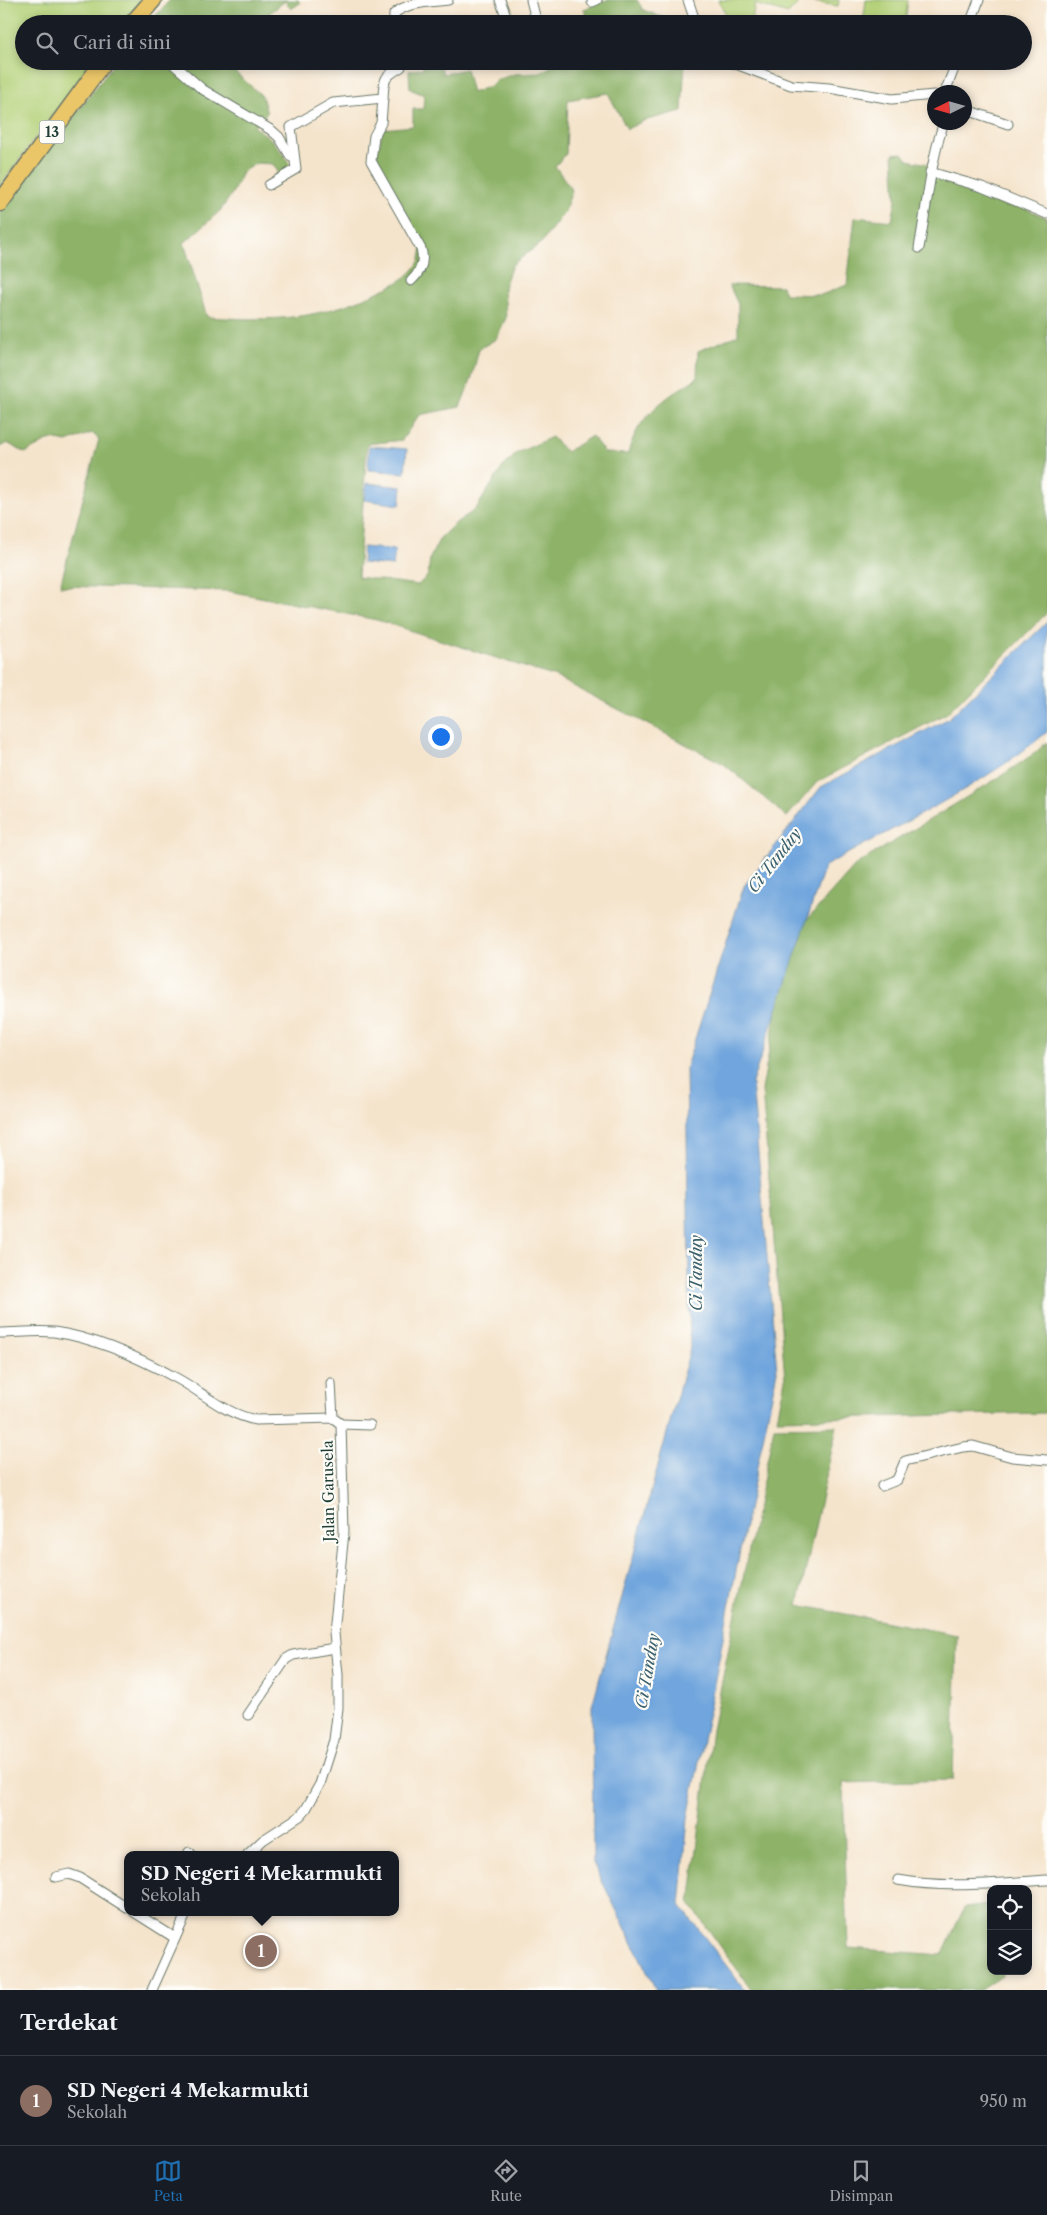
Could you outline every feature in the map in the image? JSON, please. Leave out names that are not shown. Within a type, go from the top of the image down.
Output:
[{"type":"highway","points":[[140,15],[153,0]]},
{"type":"highway","name":"13","points":[[0,202],[97,70]]},
{"type":"street","points":[[394,15],[398,11],[417,5],[448,0]]},
{"type":"street","points":[[500,0],[505,15]]},
{"type":"street","points":[[531,0],[535,15]]},
{"type":"street","points":[[688,0],[693,15]]},
{"type":"street","points":[[973,15],[979,0]]},
{"type":"street","points":[[180,70],[202,89],[279,137],[296,169]]},
{"type":"street","points":[[396,70],[386,76],[384,82],[381,123],[374,136],[371,161],[422,249],[422,264],[417,276],[411,281]]},
{"type":"street","points":[[753,70],[791,84],[829,88],[892,99],[927,96]]},
{"type":"street","points":[[947,85],[953,70]]},
{"type":"street","points":[[296,169],[291,127],[333,103],[383,98]]},
{"type":"street","points":[[972,112],[1008,124]]},
{"type":"street","points":[[919,248],[930,172],[941,130]]},
{"type":"street","points":[[269,186],[296,169]]},
{"type":"street","points":[[930,172],[982,187],[1047,214]]},
{"type":"street","name":"Jalan Garusela","points":[[0,1332],[54,1332],[110,1346],[179,1380],[222,1408],[245,1418],[256,1420],[334,1418],[341,1424],[344,1532],[334,1633],[338,1708],[334,1740],[320,1784],[306,1809],[300,1816],[263,1840],[251,1851]]},
{"type":"street","points":[[332,1383],[334,1418]]},
{"type":"street","points":[[341,1424],[370,1425]]},
{"type":"street","points":[[882,1486],[897,1480],[905,1461],[963,1446],[973,1446],[1012,1457],[1047,1460]]},
{"type":"street","points":[[248,1715],[286,1659],[293,1655],[335,1648]]},
{"type":"street","points":[[56,1877],[69,1874],[80,1878],[124,1906]]},
{"type":"street","points":[[898,1880],[924,1885],[962,1886],[1047,1880]]},
{"type":"street","points":[[140,1916],[175,1938]]},
{"type":"street","points":[[152,1990],[185,1916]]},
{"type":"green space","points":[[0,0],[144,0],[131,15],[15,15],[15,70],[85,70],[0,186]]},
{"type":"green space","points":[[170,0],[298,0],[300,3],[291,9],[285,1],[267,15],[156,15]]},
{"type":"green space","points":[[607,0],[637,0],[643,10],[656,15],[586,15],[584,9]]},
{"type":"green space","points":[[718,0],[801,0],[788,14],[755,4],[753,15],[726,15]]},
{"type":"green space","points":[[801,0],[839,0],[838,6]]},
{"type":"green space","points":[[866,0],[908,0],[906,15],[864,15]]},
{"type":"green space","points":[[109,70],[235,70],[262,96],[267,113],[254,127],[276,144],[291,167],[280,175],[273,164],[256,163],[242,172],[233,192],[221,210],[184,243],[207,317],[254,319],[295,317],[315,313],[357,301],[395,284],[414,270],[420,258],[423,243],[382,175],[377,154],[383,129],[413,126],[413,109],[423,109],[424,95],[410,89],[409,71],[442,70],[443,74],[466,70],[472,93],[490,86],[497,80],[514,74],[540,73],[545,70],[684,70],[682,111],[643,121],[627,129],[608,93],[568,100],[566,154],[555,166],[572,190],[565,211],[542,242],[512,265],[504,287],[506,318],[496,339],[479,349],[472,377],[460,407],[419,415],[402,440],[367,444],[358,577],[418,585],[428,575],[430,558],[440,538],[457,522],[475,510],[503,467],[517,453],[552,437],[566,452],[592,436],[605,453],[628,454],[638,429],[654,409],[697,378],[698,351],[738,335],[738,304],[729,285],[782,286],[785,294],[821,295],[847,285],[855,217],[892,221],[896,200],[893,154],[903,153],[908,160],[928,164],[928,174],[982,189],[1047,218],[1047,613],[947,713],[817,782],[787,817],[724,764],[556,677],[377,620],[229,591],[60,586],[99,439],[92,433],[67,442],[51,439],[25,453],[7,443],[0,447],[0,213]]},
{"type":"green space","points":[[1047,742],[1047,1413],[777,1419],[785,1379],[762,1090],[789,940],[857,864],[998,778],[1035,753]]},
{"type":"green space","points":[[837,1426],[798,1605],[957,1635],[953,1780],[843,1783],[848,1948],[942,1955],[964,1908],[987,1905],[987,1975],[1002,1976],[981,1990],[752,1990],[690,1904],[712,1730],[774,1427]]},
{"type":"water","points":[[369,446],[407,449],[405,473],[368,470]]},
{"type":"water","points":[[367,483],[402,487],[400,505],[364,500]]},
{"type":"water","points":[[363,547],[395,550],[393,566],[362,563]]},
{"type":"water","name":"Ci Tanduy","points":[[1047,622],[1047,732],[1022,752],[968,787],[825,866],[752,1083],[777,1371],[688,1818],[680,1905],[745,1990],[656,1990],[593,1863],[592,1706],[690,1349],[686,1067],[744,886],[821,787],[949,718]]},
{"type":"place","name":"SD Negeri 4 Mekarmukti","points":[[261,1951]]}]
